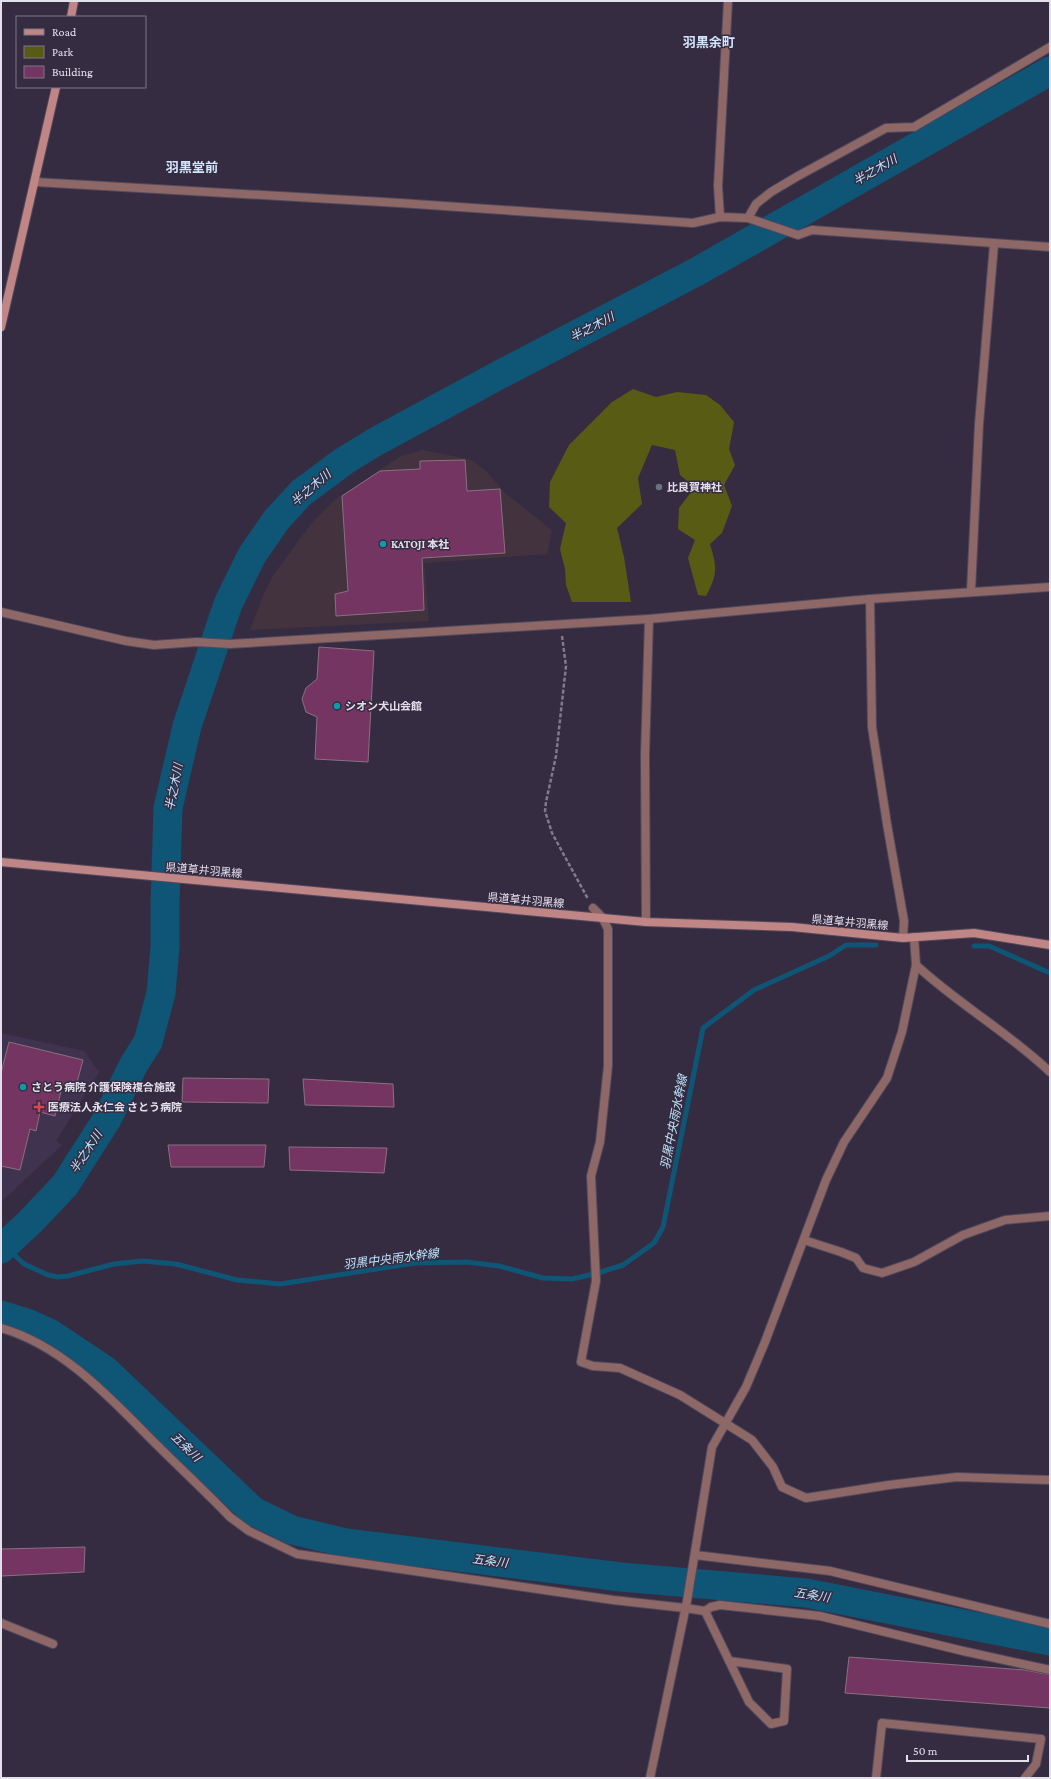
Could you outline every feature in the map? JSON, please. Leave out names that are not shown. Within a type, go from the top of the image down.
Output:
[{"type":"main road","points":[[71,16],[74,1]]},
{"type":"main road","points":[[1,327],[56,88]]},
{"type":"main road","name":"県道草井羽黒線","points":[[1,862],[646,922],[792,928],[903,938],[914,936],[974,933],[1050,945]]},
{"type":"street","points":[[720,217],[718,186],[728,1]]},
{"type":"street","points":[[748,218],[756,204],[771,192],[798,176],[886,128],[914,127],[1050,47]]},
{"type":"street","points":[[35,182],[400,203],[693,223],[720,217],[748,218],[798,235],[812,230],[1050,247]]},
{"type":"street","points":[[971,591],[979,424],[994,244]]},
{"type":"street","points":[[1,612],[126,641],[154,645],[197,642],[230,644],[649,619],[870,599],[971,591],[1050,587]]},
{"type":"street","points":[[870,599],[872,727],[886,824],[904,921],[903,938]]},
{"type":"street","points":[[646,922],[645,755],[649,619]]},
{"type":"street","points":[[594,908],[602,917],[608,929],[608,1066],[600,1142],[592,1176],[596,1280],[581,1362],[593,1366],[620,1368],[680,1395],[752,1440],[773,1467],[782,1486],[806,1498],[889,1485],[957,1477],[1050,1480]]},
{"type":"street","points":[[650,1778],[686,1604],[712,1447],[746,1387],[826,1180],[844,1142],[887,1078],[902,1032],[916,964],[914,936]]},
{"type":"street","points":[[916,964],[935,982],[1032,1055],[1050,1072]]},
{"type":"street","points":[[804,1240],[856,1258],[863,1268],[882,1273],[914,1262],[964,1235],[1005,1220],[1050,1216]]},
{"type":"street","points":[[1,1328],[16,1332],[38,1343],[78,1370],[116,1405],[230,1517],[249,1531],[297,1554],[613,1600],[686,1604],[705,1611],[729,1661],[749,1702],[771,1724],[784,1721],[786,1669],[729,1661]]},
{"type":"street","points":[[695,1555],[830,1571],[1050,1624]]},
{"type":"street","points":[[705,1611],[711,1606],[720,1605],[820,1616],[963,1651],[1050,1670]]},
{"type":"street","points":[[1,1623],[53,1644]]},
{"type":"street","points":[[876,1778],[882,1723],[1041,1739],[1036,1764],[1025,1778]]},
{"type":"path","points":[[558,624],[562,637],[566,666],[556,756],[546,802],[546,811],[552,833],[594,908]]},
{"type":"shaded area","points":[[423,450],[472,460],[487,472],[505,493],[552,530],[547,554],[424,563],[429,621],[250,630],[262,598],[274,574],[314,520],[337,498],[401,456]]},
{"type":"shaded area","name":"医療法人永仁会 さとう病院","points":[[1,1033],[84,1051],[99,1072],[56,1141],[62,1145],[1,1202]]},
{"type":"green space","points":[[633,389],[656,397],[677,392],[706,395],[720,405],[734,422],[729,449],[735,465],[724,485],[732,506],[722,533],[710,544],[715,565],[713,582],[706,596],[698,595],[688,558],[695,540],[678,529],[679,508],[695,487],[680,475],[675,450],[652,445],[638,478],[642,504],[617,528],[624,557],[631,602],[572,602],[566,585],[565,569],[560,549],[566,523],[549,507],[550,482],[569,445],[612,402]]},
{"type":"building","name":"KATOJI 本社","points":[[465,460],[467,491],[500,489],[505,553],[422,558],[424,610],[336,616],[335,594],[348,591],[342,496],[380,471],[420,469],[420,461]]},
{"type":"building","name":"シオン犬山会館","points":[[319,647],[374,651],[368,762],[315,759],[317,717],[306,712],[302,699],[306,688],[317,679]]},
{"type":"building","name":"さとう病院 介護保険複合施設","points":[[9,1042],[83,1060],[76,1086],[63,1083],[55,1116],[40,1112],[36,1131],[30,1129],[20,1170],[1,1166],[1,1073]]},
{"type":"building","points":[[183,1078],[269,1079],[268,1103],[182,1102]]},
{"type":"building","points":[[303,1079],[393,1084],[394,1107],[305,1105]]},
{"type":"building","points":[[168,1145],[266,1145],[264,1167],[171,1167]]},
{"type":"building","points":[[289,1147],[387,1148],[384,1173],[290,1170]]},
{"type":"building","points":[[85,1547],[84,1572],[1,1576],[1,1549]]},
{"type":"building","points":[[849,1657],[1025,1670],[1050,1675],[1050,1708],[845,1693]]},
{"type":"waterway","name":"半之木川","points":[[1,1249],[30,1222],[65,1185],[107,1119],[134,1064],[148,1042],[161,993],[165,947],[168,808],[187,726],[228,604],[252,555],[277,519],[301,493],[344,461],[375,442],[698,271],[1050,71]]},
{"type":"waterway","name":"羽黒中央雨水幹線","points":[[5,1246],[24,1264],[48,1275],[58,1277],[68,1276],[114,1264],[143,1261],[176,1264],[237,1280],[280,1284],[415,1263],[467,1262],[499,1266],[543,1278],[572,1279],[623,1265],[654,1243],[663,1227],[703,1028],[754,990],[829,956],[846,945],[876,945]]},
{"type":"waterway","name":"羽黒中央雨水幹線","points":[[974,946],[989,946],[1050,973]]},
{"type":"waterway","name":"五条川","points":[[1,1315],[27,1323],[51,1334],[105,1370],[253,1511],[292,1530],[346,1543],[621,1577],[806,1593],[1050,1641]]},
{"type":"place","name":"比良賀神社","points":[[659,487]]},
{"type":"place","name":"KATOJI 本社","points":[[383,544]]},
{"type":"place","name":"シオン犬山会館","points":[[337,706]]},
{"type":"place","name":"さとう病院 介護保険複合施設","points":[[23,1087]]},
{"type":"place","name":"医療法人永仁会 さとう病院","points":[[39,1107]]},
{"type":"district","name":"羽黒余町","points":[[709,42]]},
{"type":"district","name":"羽黒堂前","points":[[192,167]]}]
